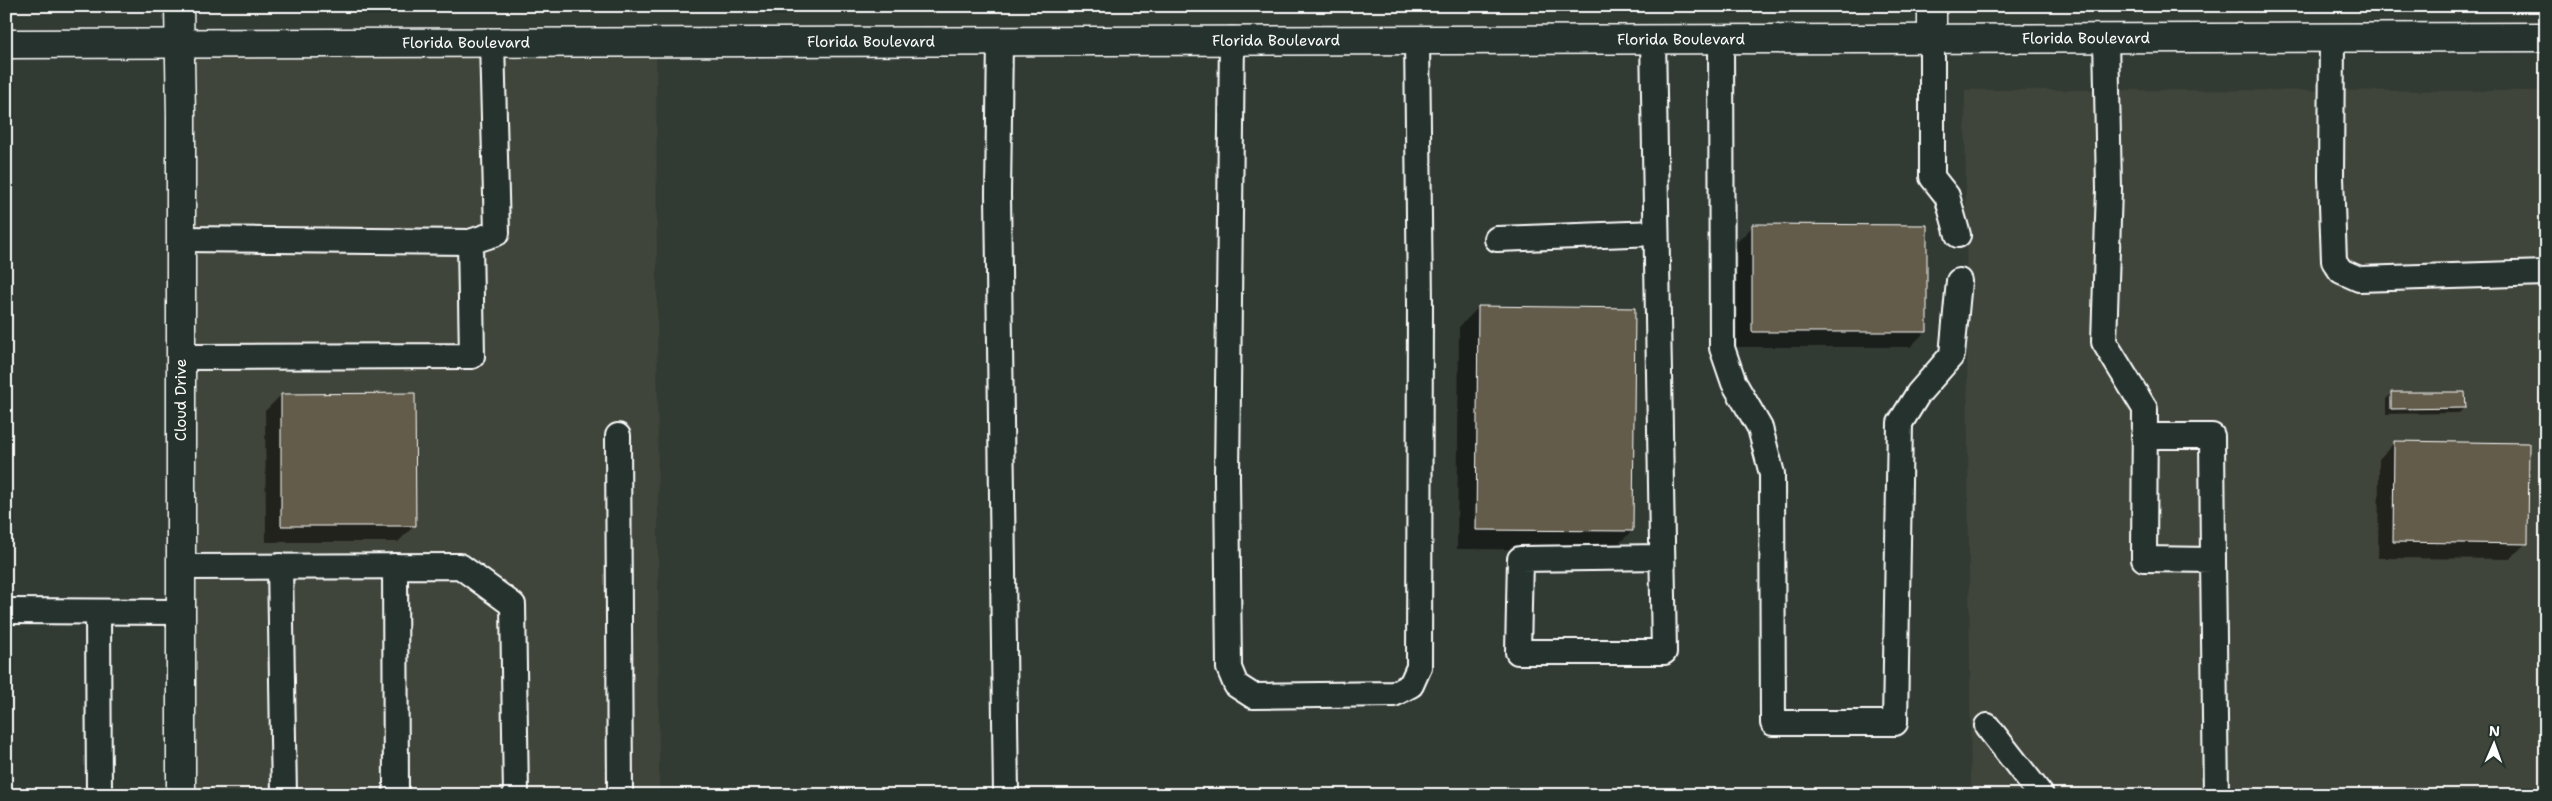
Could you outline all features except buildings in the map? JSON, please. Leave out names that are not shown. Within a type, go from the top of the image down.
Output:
[{"type":"main road","name":"Cloud Drive","points":[[179,6],[181,795]]},
{"type":"main road","points":[[1932,6],[1932,40]]},
{"type":"main road","name":"Florida Boulevard","points":[[6,44],[1232,39],[1721,38],[1932,40],[2546,37]]},
{"type":"lane","points":[[1721,38],[1722,348],[1734,383],[1760,428],[1772,474],[1773,723],[1895,723],[1900,423],[1918,394],[1952,355],[1959,280]]},
{"type":"lane","points":[[2106,38],[2109,189],[2104,342],[2144,409],[2144,559],[2213,560]]},
{"type":"lane","points":[[2332,38],[2331,177],[2334,261],[2341,271],[2359,279],[2546,273]]},
{"type":"lane","points":[[1232,39],[1227,466],[1229,668],[1236,685],[1252,696],[1394,694],[1411,685],[1419,667],[1420,304],[1417,40]]},
{"type":"lane","points":[[1653,39],[1664,652],[1518,652],[1520,559],[1662,557]]},
{"type":"lane","points":[[1000,40],[998,194],[1006,795]]},
{"type":"lane","points":[[1932,40],[1932,176],[1947,196],[1958,235]]},
{"type":"lane","points":[[181,239],[470,242],[497,233],[492,42]]},
{"type":"lane","points":[[1497,239],[1656,233]]},
{"type":"lane","points":[[181,357],[472,356],[470,242]]},
{"type":"lane","points":[[618,436],[620,795]]},
{"type":"lane","points":[[2144,436],[2212,436],[2216,795]]},
{"type":"lane","points":[[280,566],[284,795]]},
{"type":"lane","points":[[395,566],[396,795]]},
{"type":"lane","points":[[181,567],[460,566],[513,605],[516,795]]},
{"type":"lane","points":[[6,611],[181,612]]},
{"type":"lane","points":[[98,612],[99,795]]},
{"type":"lane","points":[[1987,726],[2041,795]]},
{"type":"shaded area","points":[[656,42],[659,795],[181,795],[179,43]]},
{"type":"shaded area","points":[[1965,90],[2546,91],[2546,795],[1971,795]]}]
